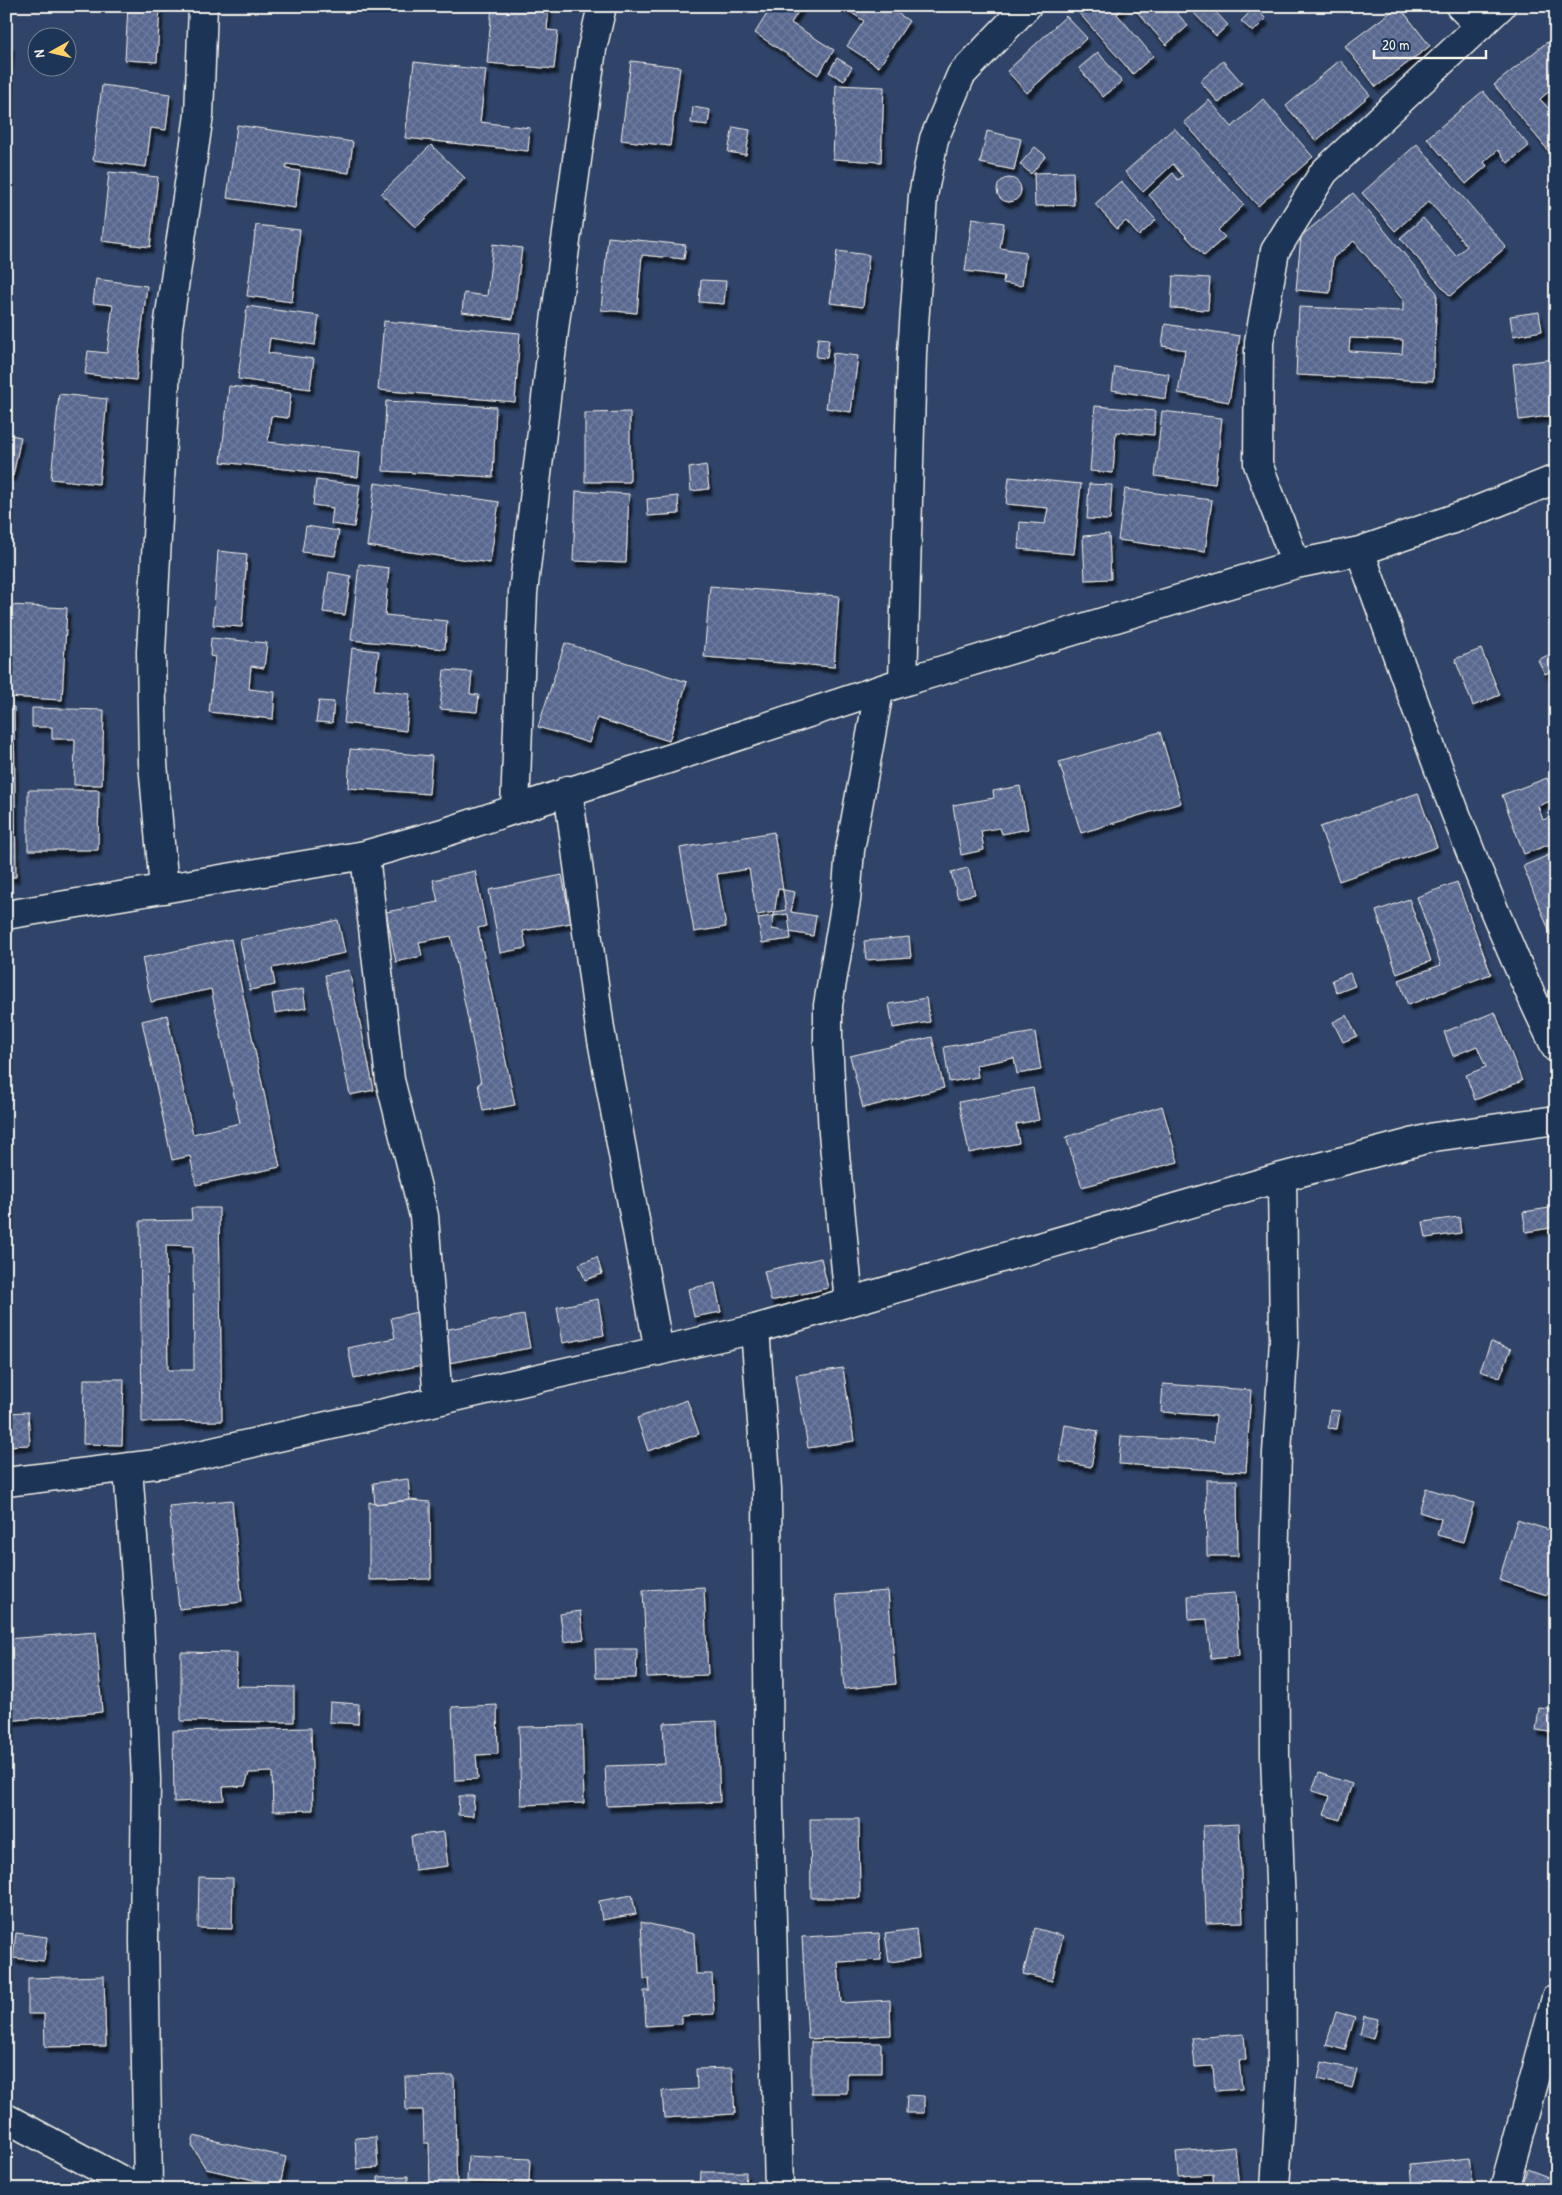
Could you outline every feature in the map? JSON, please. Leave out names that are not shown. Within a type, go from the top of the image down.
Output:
[{"type":"street","points":[[164,889],[153,763],[151,642],[168,328],[199,115],[203,6]]},
{"type":"street","points":[[515,808],[523,593],[555,322],[591,58],[602,6]]},
{"type":"street","points":[[848,1302],[834,1133],[828,1042],[828,1005],[846,900],[850,850],[891,686],[924,196],[934,139],[961,75],[1027,6]]},
{"type":"street","points":[[1460,6],[1480,26]]},
{"type":"street","points":[[1296,564],[1258,464],[1259,342],[1275,251],[1324,172],[1501,6]]},
{"type":"street","points":[[6,916],[365,855],[443,833],[568,790],[891,686],[1296,564],[1360,551],[1474,512],[1556,480]]},
{"type":"street","points":[[1360,551],[1451,803],[1534,1004],[1556,1048]]},
{"type":"street","points":[[568,790],[600,1029],[659,1351]]},
{"type":"street","points":[[365,855],[390,1080],[424,1216],[438,1401]]},
{"type":"street","points":[[6,1482],[164,1463],[755,1329],[1282,1177],[1434,1137],[1556,1120]]},
{"type":"street","points":[[1275,2189],[1282,2070],[1281,1906],[1275,1755],[1274,1569],[1277,1453],[1284,1340],[1282,1177]]},
{"type":"street","points":[[755,1329],[767,1489],[769,1808],[779,2189]]},
{"type":"street","points":[[128,1468],[139,1619],[146,1779],[144,1940],[148,2189]]},
{"type":"street","points":[[1504,2189],[1556,1998]]},
{"type":"street","points":[[6,2118],[138,2189]]},
{"type":"building","points":[[128,6],[160,6],[157,62],[125,60]]},
{"type":"building","points":[[492,6],[549,6],[547,30],[558,31],[554,69],[487,63]]},
{"type":"building","points":[[772,6],[802,6],[791,23],[834,50],[818,75],[755,33]]},
{"type":"building","points":[[841,6],[887,6],[909,21],[879,67],[847,46],[864,21]]},
{"type":"building","points":[[1082,6],[1126,6],[1117,14],[1153,56],[1133,74],[1077,11]]},
{"type":"building","points":[[1132,6],[1171,6],[1188,26],[1166,45]]},
{"type":"building","points":[[1198,6],[1210,6],[1228,25],[1216,36],[1193,12]]},
{"type":"building","points":[[1399,6],[1430,46],[1376,87],[1345,46]]},
{"type":"building","points":[[1255,7],[1266,19],[1253,32],[1241,21]]},
{"type":"building","points":[[1066,16],[1087,38],[1027,93],[1007,71]]},
{"type":"building","points":[[1547,42],[1556,53],[1556,93],[1552,89],[1540,99],[1556,117],[1556,160],[1494,85]]},
{"type":"building","points":[[6,44],[11,45],[7,102],[6,102]]},
{"type":"building","points":[[1098,52],[1122,82],[1103,97],[1079,68]]},
{"type":"building","points":[[837,58],[852,67],[844,81],[829,72]]},
{"type":"building","points":[[1340,60],[1370,95],[1316,141],[1286,106]]},
{"type":"building","points":[[631,61],[680,67],[670,146],[621,140]]},
{"type":"building","points":[[1223,61],[1242,83],[1219,103],[1200,81]]},
{"type":"building","points":[[414,62],[486,70],[480,122],[530,128],[528,151],[405,138]]},
{"type":"building","points":[[102,85],[170,94],[166,130],[151,128],[146,167],[93,160]]},
{"type":"building","points":[[836,85],[884,87],[881,162],[833,159]]},
{"type":"building","points":[[1483,91],[1529,146],[1508,163],[1498,150],[1484,162],[1487,166],[1466,184],[1427,138]]},
{"type":"building","points":[[1263,99],[1313,157],[1258,206],[1184,122],[1209,100],[1232,127]]},
{"type":"building","points":[[693,107],[710,110],[708,125],[691,123]]},
{"type":"building","points":[[237,125],[353,142],[349,173],[287,164],[286,169],[300,171],[295,208],[227,198]]},
{"type":"building","points":[[733,127],[750,130],[746,155],[728,152]]},
{"type":"building","points":[[1174,128],[1244,205],[1218,230],[1225,237],[1204,256],[1149,195],[1173,173],[1178,180],[1183,176],[1173,164],[1143,192],[1125,172]]},
{"type":"building","points":[[987,131],[1021,139],[1014,170],[980,163]]},
{"type":"building","points":[[1417,144],[1506,247],[1450,296],[1400,238],[1423,218],[1456,256],[1467,246],[1429,201],[1395,231],[1362,193]]},
{"type":"building","points":[[431,145],[465,178],[416,228],[381,194]]},
{"type":"building","points":[[1035,147],[1046,156],[1031,174],[1020,164]]},
{"type":"building","points":[[109,172],[158,177],[150,247],[102,241]]},
{"type":"building","points":[[1073,172],[1074,205],[1035,206],[1034,173]]},
{"type":"building","points":[[1004,178],[1014,178],[1021,185],[1021,195],[1014,202],[1004,202],[997,195],[997,185]]},
{"type":"building","points":[[1121,181],[1156,220],[1139,236],[1126,221],[1117,229],[1095,204]]},
{"type":"building","points":[[1353,193],[1437,293],[1433,381],[1296,375],[1299,307],[1403,311],[1403,300],[1354,241],[1333,258],[1330,293],[1296,290],[1301,236]],"holes":[[[1350,338],[1403,340],[1402,354],[1349,351]]]},
{"type":"building","points":[[972,218],[1004,223],[1000,248],[1026,252],[1022,286],[1003,283],[1004,276],[965,271]]},
{"type":"building","points":[[256,225],[300,230],[292,302],[247,296]]},
{"type":"building","points":[[608,237],[686,245],[684,259],[642,255],[637,313],[601,310]]},
{"type":"building","points":[[493,244],[522,248],[513,319],[462,312],[464,293],[487,296]]},
{"type":"building","points":[[837,251],[869,255],[863,307],[830,303]]},
{"type":"building","points":[[1173,276],[1210,278],[1208,310],[1171,308]]},
{"type":"building","points":[[96,279],[147,286],[136,380],[85,374],[88,351],[107,353],[113,305],[93,303]]},
{"type":"building","points":[[701,280],[726,281],[724,304],[699,302]]},
{"type":"building","points":[[247,306],[319,316],[315,345],[270,338],[268,353],[314,359],[310,389],[238,379]]},
{"type":"building","points":[[1539,312],[1542,331],[1513,336],[1510,316]]},
{"type":"building","points":[[384,321],[520,333],[515,402],[378,390]]},
{"type":"building","points":[[1165,324],[1240,336],[1229,402],[1178,393],[1185,350],[1162,346]]},
{"type":"building","points":[[818,338],[829,339],[827,358],[816,357]]},
{"type":"building","points":[[833,353],[858,356],[851,412],[826,408]]},
{"type":"building","points":[[1555,359],[1556,415],[1519,420],[1513,364]]},
{"type":"building","points":[[1115,367],[1169,374],[1166,399],[1112,390]]},
{"type":"building","points":[[229,386],[291,393],[288,418],[271,416],[268,442],[360,452],[358,477],[221,462]]},
{"type":"building","points":[[59,394],[107,399],[99,484],[51,479]]},
{"type":"building","points":[[386,401],[496,407],[493,477],[383,471]]},
{"type":"building","points":[[1095,406],[1155,411],[1154,435],[1116,432],[1113,473],[1090,471]]},
{"type":"building","points":[[1162,411],[1222,418],[1215,484],[1155,476]]},
{"type":"building","points":[[630,412],[630,482],[585,482],[585,413]]},
{"type":"building","points":[[6,434],[21,437],[13,476],[6,475]]},
{"type":"building","points":[[706,465],[709,489],[691,491],[689,468]]},
{"type":"building","points":[[1009,477],[1081,484],[1074,554],[1018,549],[1020,522],[1045,524],[1048,508],[1006,504]]},
{"type":"building","points":[[316,480],[360,485],[354,527],[331,524],[333,508],[313,505]]},
{"type":"building","points":[[375,483],[499,502],[490,563],[367,546]]},
{"type":"building","points":[[1089,484],[1112,485],[1110,520],[1087,519]]},
{"type":"building","points":[[1125,489],[1212,500],[1205,552],[1118,540]]},
{"type":"building","points":[[576,491],[629,494],[626,563],[573,561]]},
{"type":"building","points":[[678,496],[679,514],[648,516],[647,499]]},
{"type":"building","points":[[306,526],[339,531],[335,556],[302,552]]},
{"type":"building","points":[[1109,534],[1111,579],[1085,580],[1083,536]]},
{"type":"building","points":[[218,551],[247,554],[242,627],[213,625]]},
{"type":"building","points":[[359,564],[389,568],[385,615],[447,621],[445,649],[351,640]]},
{"type":"building","points":[[329,572],[351,576],[345,615],[323,612]]},
{"type":"building","points":[[710,586],[839,596],[834,667],[704,657]]},
{"type":"building","points":[[11,605],[67,608],[62,700],[7,697]]},
{"type":"building","points":[[211,638],[267,643],[264,668],[251,666],[249,689],[275,692],[273,719],[209,712],[215,657],[210,656]]},
{"type":"building","points":[[565,643],[687,682],[669,741],[597,718],[589,743],[538,727]]},
{"type":"building","points":[[352,648],[379,651],[374,690],[410,694],[406,731],[344,723]]},
{"type":"building","points":[[1481,649],[1500,695],[1473,706],[1455,659]]},
{"type":"building","points":[[1556,651],[1556,669],[1545,674],[1538,660]]},
{"type":"building","points":[[444,670],[472,672],[470,694],[479,695],[477,712],[440,709]]},
{"type":"building","points":[[319,701],[334,702],[332,723],[316,722]]},
{"type":"building","points":[[6,707],[14,707],[16,877],[6,877]]},
{"type":"building","points":[[32,708],[104,710],[102,785],[74,785],[75,739],[52,739],[52,727],[32,727]]},
{"type":"building","points":[[1160,732],[1181,803],[1081,833],[1059,762]]},
{"type":"building","points":[[350,749],[432,756],[429,794],[348,788]]},
{"type":"building","points":[[1547,778],[1555,799],[1538,806],[1543,820],[1556,815],[1556,842],[1524,854],[1502,795]]},
{"type":"building","points":[[1020,786],[1028,829],[1002,834],[1000,828],[981,831],[984,850],[961,855],[953,805],[994,798],[993,791]]},
{"type":"building","points":[[28,790],[99,790],[98,850],[28,850]]},
{"type":"building","points":[[1418,793],[1437,847],[1339,881],[1320,827]]},
{"type":"building","points":[[774,832],[786,910],[757,915],[749,869],[717,874],[726,927],[694,932],[680,848]]},
{"type":"building","points":[[1556,852],[1556,933],[1551,935],[1523,866]]},
{"type":"building","points":[[968,868],[975,894],[958,898],[951,872]]},
{"type":"building","points":[[475,871],[486,926],[478,928],[515,1105],[483,1111],[478,1084],[481,1083],[451,936],[419,942],[422,956],[396,962],[386,912],[438,902],[433,880]]},
{"type":"building","points":[[562,875],[571,923],[523,931],[526,948],[500,953],[489,890]]},
{"type":"building","points":[[1457,882],[1491,974],[1408,1005],[1399,980],[1441,965],[1417,897]]},
{"type":"building","points":[[778,889],[795,892],[791,912],[816,916],[813,936],[772,929]]},
{"type":"building","points":[[1409,899],[1431,961],[1397,974],[1376,911]]},
{"type":"building","points":[[788,914],[791,939],[762,943],[758,918]]},
{"type":"building","points":[[338,920],[345,953],[272,968],[275,985],[250,990],[240,940]]},
{"type":"building","points":[[909,937],[911,957],[866,960],[864,941]]},
{"type":"building","points":[[231,939],[280,1167],[196,1185],[190,1156],[172,1160],[142,1021],[167,1015],[193,1134],[240,1123],[211,989],[151,1002],[142,958]]},
{"type":"building","points":[[349,970],[374,1090],[350,1095],[325,975]]},
{"type":"building","points":[[1350,973],[1355,986],[1337,993],[1332,980]]},
{"type":"building","points":[[303,989],[306,1008],[275,1013],[272,994]]},
{"type":"building","points":[[926,998],[930,1022],[893,1028],[889,1004]]},
{"type":"building","points":[[1495,1012],[1522,1081],[1475,1100],[1466,1075],[1486,1067],[1477,1046],[1453,1056],[1444,1032]]},
{"type":"building","points":[[1347,1015],[1357,1036],[1343,1042],[1333,1022]]},
{"type":"building","points":[[1035,1032],[1041,1070],[1017,1074],[1014,1058],[976,1065],[978,1077],[949,1082],[944,1047]]},
{"type":"building","points":[[932,1037],[944,1088],[863,1108],[850,1056]]},
{"type":"building","points":[[1033,1088],[1039,1120],[1016,1124],[1019,1143],[969,1153],[959,1102]]},
{"type":"building","points":[[1162,1106],[1178,1162],[1082,1187],[1066,1137]]},
{"type":"building","points":[[1556,1207],[1556,1227],[1526,1232],[1523,1212]]},
{"type":"building","points":[[191,1208],[219,1208],[222,1421],[142,1422],[140,1221],[192,1220]],"holes":[[[166,1245],[193,1246],[194,1370],[168,1370]]]},
{"type":"building","points":[[1459,1217],[1461,1233],[1426,1238],[1423,1222]]},
{"type":"building","points":[[597,1257],[602,1274],[585,1280],[579,1264]]},
{"type":"building","points":[[821,1258],[828,1288],[771,1301],[764,1271]]},
{"type":"building","points":[[715,1283],[721,1312],[694,1317],[688,1289]]},
{"type":"building","points":[[598,1299],[604,1335],[563,1343],[557,1307]]},
{"type":"building","points":[[417,1312],[427,1364],[354,1379],[348,1348],[395,1338],[391,1318]]},
{"type":"building","points":[[524,1315],[530,1348],[449,1363],[443,1330]]},
{"type":"building","points":[[1491,1342],[1511,1349],[1500,1378],[1480,1371]]},
{"type":"building","points":[[843,1368],[854,1441],[808,1448],[796,1375]]},
{"type":"building","points":[[84,1379],[124,1379],[122,1445],[83,1444]]},
{"type":"building","points":[[1163,1384],[1251,1390],[1246,1472],[1119,1464],[1121,1436],[1214,1442],[1216,1416],[1161,1412]]},
{"type":"building","points":[[687,1400],[699,1434],[648,1451],[637,1418]]},
{"type":"building","points":[[1330,1410],[1340,1411],[1337,1429],[1328,1428]]},
{"type":"building","points":[[28,1412],[30,1445],[6,1446],[6,1413]]},
{"type":"building","points":[[1065,1425],[1098,1431],[1091,1467],[1059,1461]]},
{"type":"building","points":[[408,1479],[410,1500],[375,1504],[373,1483]]},
{"type":"building","points":[[1206,1480],[1237,1480],[1238,1556],[1207,1556]]},
{"type":"building","points":[[1426,1488],[1474,1503],[1463,1542],[1437,1535],[1441,1519],[1419,1512]]},
{"type":"building","points":[[232,1500],[242,1602],[179,1609],[169,1506]]},
{"type":"building","points":[[410,1500],[430,1502],[431,1579],[369,1580],[369,1502],[375,1504]]},
{"type":"building","points":[[1517,1520],[1556,1532],[1556,1569],[1547,1595],[1499,1580]]},
{"type":"building","points":[[704,1587],[708,1675],[647,1677],[643,1590]]},
{"type":"building","points":[[888,1591],[896,1684],[844,1689],[836,1595]]},
{"type":"building","points":[[1235,1593],[1239,1656],[1211,1659],[1207,1619],[1189,1620],[1188,1596]]},
{"type":"building","points":[[580,1611],[584,1639],[564,1642],[560,1614]]},
{"type":"building","points":[[96,1632],[102,1712],[6,1721],[6,1639]]},
{"type":"building","points":[[595,1649],[637,1649],[636,1678],[596,1678]]},
{"type":"building","points":[[181,1652],[237,1653],[236,1686],[294,1687],[294,1722],[181,1721]]},
{"type":"building","points":[[330,1702],[359,1704],[358,1724],[329,1722]]},
{"type":"building","points":[[497,1705],[498,1754],[476,1755],[478,1779],[455,1780],[452,1707]]},
{"type":"building","points":[[1539,1708],[1556,1710],[1556,1733],[1536,1730]]},
{"type":"building","points":[[717,1721],[720,1802],[607,1806],[605,1766],[665,1764],[663,1723]]},
{"type":"building","points":[[582,1726],[584,1803],[521,1805],[519,1727]]},
{"type":"building","points":[[311,1728],[313,1810],[273,1811],[272,1772],[249,1773],[245,1786],[223,1787],[224,1800],[174,1802],[173,1731]]},
{"type":"building","points":[[1319,1773],[1352,1784],[1340,1820],[1324,1815],[1330,1796],[1312,1791]]},
{"type":"building","points":[[459,1796],[474,1796],[473,1816],[458,1815]]},
{"type":"building","points":[[810,1819],[859,1819],[860,1898],[811,1898]]},
{"type":"building","points":[[1239,1824],[1243,1922],[1206,1923],[1203,1826]]},
{"type":"building","points":[[444,1832],[448,1866],[415,1870],[411,1836]]},
{"type":"building","points":[[199,1877],[233,1878],[232,1929],[198,1928]]},
{"type":"building","points":[[632,1895],[636,1914],[602,1920],[599,1901]]},
{"type":"building","points":[[641,1922],[694,1934],[696,1974],[712,1974],[714,2014],[681,2016],[681,2024],[646,2026],[644,1991],[650,1991],[649,1979],[644,1979]]},
{"type":"building","points":[[1035,1928],[1063,1936],[1052,1981],[1023,1974]]},
{"type":"building","points":[[916,1929],[919,1958],[889,1962],[885,1933]]},
{"type":"building","points":[[16,1933],[47,1937],[44,1961],[13,1958]]},
{"type":"building","points":[[879,1933],[881,1960],[838,1962],[841,2003],[890,2000],[891,2035],[808,2039],[802,1937]]},
{"type":"building","points":[[104,1976],[106,2046],[45,2047],[44,2014],[28,2014],[28,1978]]},
{"type":"building","points":[[1336,2012],[1355,2017],[1345,2050],[1326,2045]]},
{"type":"building","points":[[1364,2016],[1378,2019],[1373,2039],[1360,2035]]},
{"type":"building","points":[[1244,2034],[1246,2060],[1239,2060],[1242,2089],[1215,2091],[1213,2066],[1195,2067],[1192,2038]]},
{"type":"building","points":[[811,2042],[881,2043],[881,2073],[847,2073],[847,2093],[811,2093]]},
{"type":"building","points":[[1322,2062],[1357,2070],[1352,2088],[1318,2079]]},
{"type":"building","points":[[732,2068],[735,2114],[664,2118],[662,2091],[697,2089],[696,2069]]},
{"type":"building","points":[[454,2076],[457,2189],[430,2189],[429,2143],[424,2143],[423,2110],[406,2110],[405,2077]]},
{"type":"building","points":[[907,2095],[924,2096],[924,2113],[906,2113]]},
{"type":"building","points":[[194,2136],[286,2157],[280,2186],[206,2169],[192,2146]]},
{"type":"building","points":[[376,2137],[378,2168],[357,2169],[355,2138]]},
{"type":"building","points":[[1235,2147],[1239,2189],[1214,2189],[1213,2174],[1178,2176],[1176,2152]]},
{"type":"building","points":[[468,2156],[530,2159],[529,2183],[467,2181]]},
{"type":"building","points":[[1469,2158],[1473,2189],[1413,2189],[1411,2164]]},
{"type":"building","points":[[1527,2169],[1556,2180],[1556,2189],[1520,2189]]},
{"type":"building","points":[[701,2172],[746,2172],[745,2189],[700,2189]]},
{"type":"building","points":[[408,2176],[408,2189],[378,2189],[378,2177]]}]
